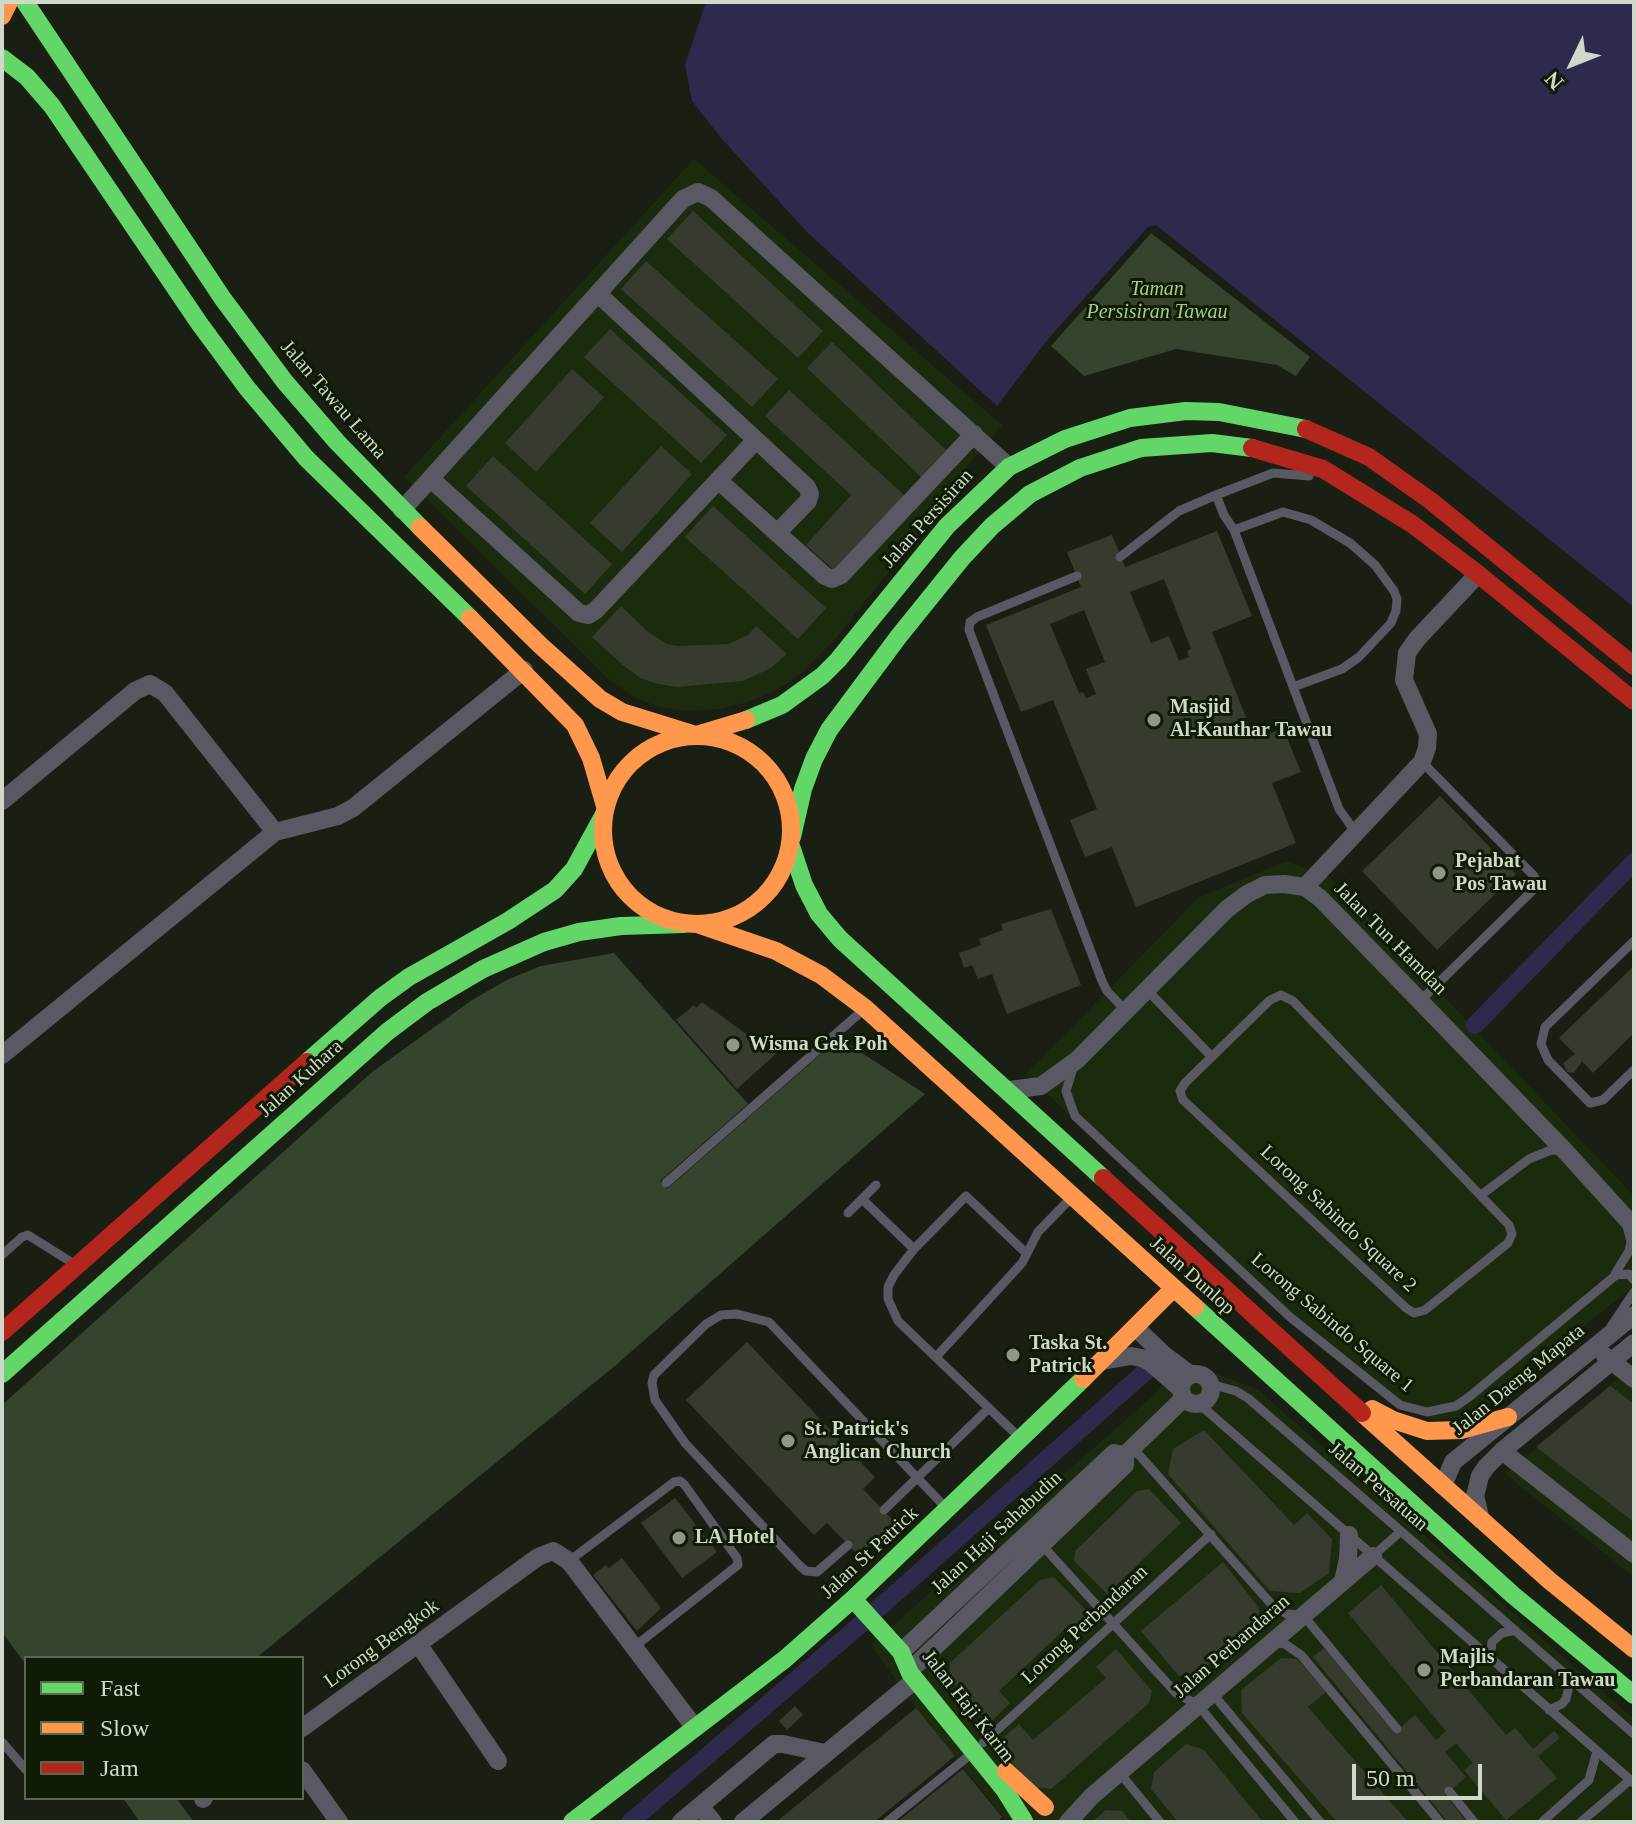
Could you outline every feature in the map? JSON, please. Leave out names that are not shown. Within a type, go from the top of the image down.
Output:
[{"type":"main road","points":[[2,16],[9,2]]},
{"type":"main road","name":"Jalan Tawau Lama","points":[[25,2],[223,299],[285,382],[337,442],[540,645],[600,699],[622,712],[696,735]]},
{"type":"main road","points":[[2,58],[27,77],[52,106],[199,323],[247,388],[306,458],[524,670],[575,725],[591,758],[604,811],[603,846],[613,874],[631,898],[655,915],[692,925],[725,921],[749,910],[769,893],[783,871],[803,789],[814,759],[842,710],[962,558],[992,526],[1030,494],[1080,468],[1141,448],[1212,443],[1247,447],[1323,469],[1412,524],[1634,701]]},
{"type":"main road","name":"Jalan Persisiran","points":[[696,735],[762,714],[792,699],[822,676],[947,526],[1009,467],[1065,439],[1130,418],[1186,411],[1219,412],[1301,427],[1369,457],[1431,501],[1634,666]]},
{"type":"main road","points":[[604,811],[617,777],[638,755],[666,740],[696,735],[727,740],[754,755],[776,778],[789,806],[791,841]]},
{"type":"main road","name":"Jalan Kuhara","points":[[2,1332],[380,998],[409,977],[534,906],[555,890],[574,869],[604,811]]},
{"type":"main road","name":"Jalan Dunlop","points":[[791,841],[804,885],[814,905],[840,939],[1481,1520],[1634,1649]]},
{"type":"main road","name":"Jalan Dunlop","points":[[692,925],[776,951],[821,975],[865,1008],[1513,1595],[1634,1695]]},
{"type":"main road","name":"Jalan Kuhara","points":[[2,1374],[375,1042],[427,1002],[483,969],[544,942],[579,932],[621,926],[692,925]]},
{"type":"main road","points":[[1134,1208],[1164,1249],[1169,1260],[1173,1289]]},
{"type":"main road","name":"Jalan St Patrick","points":[[572,1822],[785,1659],[853,1599],[1022,1440],[1173,1289]]},
{"type":"main road","points":[[2,1345],[16,1343],[36,1327],[79,1304]]},
{"type":"main road","points":[[1340,1393],[1393,1420],[1427,1431],[1461,1430],[1508,1417]]},
{"type":"main road","points":[[1443,1486],[1441,1498],[1445,1515],[1513,1595]]},
{"type":"main road","name":"Jalan Haji Karim","points":[[853,1599],[901,1652],[978,1748],[1024,1822]]},
{"type":"main road","name":"Jalan Haji Karim","points":[[978,1748],[1058,1815]]},
{"type":"main road","points":[[1024,1822],[1032,1810],[1058,1815]]},
{"type":"street","points":[[402,510],[683,199],[698,192],[705,194],[1009,467]]},
{"type":"street","points":[[598,294],[807,487],[810,494],[808,501],[777,533]]},
{"type":"street","points":[[718,480],[825,576],[837,578],[974,434]]},
{"type":"street","points":[[431,479],[579,613],[588,615],[756,440]]},
{"type":"street","points":[[1305,887],[1422,762],[1428,734],[1404,680],[1407,653],[1478,574]]},
{"type":"street","points":[[2,1055],[275,832],[338,816],[353,808],[524,670]]},
{"type":"street","points":[[2,801],[135,691],[150,684],[165,693],[275,832]]},
{"type":"street","name":"Jalan Tun Hamdan","points":[[1009,1090],[1041,1086],[1077,1060],[1227,909],[1247,894],[1265,885],[1305,887],[1320,898],[1420,1001],[1629,1221]]},
{"type":"street","name":"Jalan Daeng Mapata","points":[[1443,1486],[1453,1462],[1634,1315]]},
{"type":"street","points":[[1136,1328],[1164,1355],[1189,1391]]},
{"type":"street","points":[[1598,1344],[1612,1361],[1634,1379]]},
{"type":"street","points":[[1481,1520],[1476,1506],[1477,1485],[1486,1467],[1612,1361],[1632,1348]]},
{"type":"street","points":[[1102,1361],[1131,1356],[1142,1358],[1189,1391]]},
{"type":"street","points":[[1189,1391],[1204,1377],[1210,1384]]},
{"type":"street","name":"Jalan Haji Sahabudin","points":[[743,1822],[917,1672],[935,1648],[1125,1465],[1129,1451],[1189,1391]]},
{"type":"street","name":"Jalan Haji Sahabudin","points":[[901,1652],[1114,1453],[1129,1451]]},
{"type":"street","points":[[1502,1451],[1634,1554]]},
{"type":"street","points":[[1343,1581],[1349,1535]]},
{"type":"street","name":"Lorong Bengkok","points":[[304,1727],[548,1551],[559,1553],[569,1561]]},
{"type":"street","name":"Jalan Perbandaran","points":[[1058,1815],[1092,1796],[1373,1556]]},
{"type":"street","points":[[569,1561],[695,1728]]},
{"type":"street","points":[[921,1633],[935,1648]]},
{"type":"street","points":[[419,1645],[498,1761]]},
{"type":"street","points":[[681,1822],[774,1744],[825,1753]]},
{"type":"street","points":[[304,1773],[339,1822]]},
{"type":"street","points":[[700,1806],[713,1822]]},
{"type":"lane","points":[[1120,557],[1179,511],[1264,475],[1283,472],[1335,481],[1359,489]]},
{"type":"lane","points":[[1216,495],[1234,530],[1339,809],[1356,833]]},
{"type":"lane","points":[[1234,530],[1283,512],[1311,520],[1350,543],[1375,565],[1394,591],[1396,611],[1391,623],[1359,657],[1342,669],[1293,687]]},
{"type":"lane","points":[[1077,576],[977,617],[970,622],[969,630],[1102,981],[1126,1011]]},
{"type":"lane","points":[[1420,1001],[1532,891],[1536,881],[1422,762]]},
{"type":"lane","points":[[1634,941],[1545,1027],[1541,1044],[1548,1060],[1590,1103],[1603,1100],[1634,1070]]},
{"type":"lane","points":[[1147,990],[1212,1057]]},
{"type":"lane","name":"Lorong Sabindo Square 2","points":[[1281,995],[1293,1001],[1481,1195],[1509,1225],[1512,1234],[1508,1243],[1425,1310],[1414,1313],[1183,1100],[1180,1091],[1270,1000],[1281,995]]},
{"type":"lane","points":[[666,1183],[865,1008]]},
{"type":"lane","name":"Lorong Sabindo Square 1","points":[[1077,1060],[1066,1091],[1075,1116],[1290,1317],[1400,1405],[1427,1412],[1456,1406],[1612,1278]]},
{"type":"lane","points":[[1481,1195],[1529,1159],[1551,1150],[1565,1151]]},
{"type":"lane","points":[[848,1213],[876,1185]]},
{"type":"lane","points":[[1022,1440],[898,1321],[888,1299],[888,1287],[914,1249],[966,1196],[1027,1254]]},
{"type":"lane","points":[[936,1357],[1022,1263],[1038,1232],[1072,1196]]},
{"type":"lane","points":[[862,1199],[914,1249]]},
{"type":"lane","points":[[1612,1278],[1629,1251],[1629,1221]]},
{"type":"lane","points":[[2,1255],[28,1235],[76,1266]]},
{"type":"lane","points":[[1612,1278],[1625,1273],[1634,1280]]},
{"type":"lane","points":[[1598,1344],[1634,1292]]},
{"type":"lane","points":[[848,1545],[817,1572],[806,1571],[685,1443],[652,1392],[652,1383],[659,1367],[706,1324],[721,1315],[737,1314],[769,1322],[948,1510]]},
{"type":"lane","name":"Jalan Persatuan","points":[[1210,1384],[1236,1391],[1249,1399],[1634,1734]]},
{"type":"lane","points":[[1189,1391],[1632,1781],[1581,1822]]},
{"type":"lane","points":[[884,1510],[989,1408]]},
{"type":"lane","points":[[1129,1451],[1211,1534],[1273,1606],[1287,1614],[1303,1615],[1397,1729]]},
{"type":"lane","points":[[569,1561],[674,1482],[684,1484],[737,1558],[738,1565],[634,1647]]},
{"type":"lane","name":"Jalan Perbandaran","points":[[1373,1556],[1401,1531]]},
{"type":"lane","name":"Lorong Perbandaran","points":[[887,1822],[978,1748],[1211,1534]]},
{"type":"lane","points":[[1042,1545],[1176,1693],[1205,1699],[1320,1822]]},
{"type":"lane","points":[[1490,1658],[1492,1642],[1502,1633],[1515,1630]]},
{"type":"lane","points":[[1272,1642],[1285,1644],[1301,1655],[1440,1822]]},
{"type":"lane","points":[[1549,1710],[1566,1699],[1569,1686],[1566,1675]]},
{"type":"lane","points":[[1205,1699],[1295,1822]]},
{"type":"lane","points":[[2,1742],[24,1768]]},
{"type":"lane","points":[[1542,1822],[1589,1780],[1597,1751]]},
{"type":"lane","points":[[1119,1772],[1160,1822]]},
{"type":"lane","points":[[1449,1791],[1474,1822]]},
{"type":"shaded area","points":[[706,2],[1634,2],[1634,607],[1156,225],[1148,227],[1048,339],[997,406],[807,232],[722,139],[692,101],[685,65]]},
{"type":"shaded area","points":[[694,159],[1003,426],[937,500],[920,533],[836,638],[801,674],[775,691],[745,703],[719,709],[685,711],[659,707],[633,697],[606,677],[404,477]]},
{"type":"shaded area","points":[[1286,861],[1331,878],[1634,1196],[1634,1286],[1487,1405],[1462,1417],[1434,1420],[1395,1407],[1286,1318],[1026,1074],[1198,898]]},
{"type":"shaded area","points":[[1182,1358],[1192,1365],[1257,1389],[1634,1719],[1634,1822],[1007,1822],[916,1708],[871,1645],[1156,1393]]},
{"type":"shaded area","points":[[1634,1365],[1634,1577],[1505,1474]]},
{"type":"green space","name":"Taman Persisiran Tawau","points":[[1151,233],[1310,357],[1296,376],[1277,365],[1176,349],[1084,376],[1051,346]]},
{"type":"green space","points":[[614,953],[748,1104],[660,1181],[667,1189],[839,1038],[925,1094],[616,1365],[258,1656],[24,1656],[24,1662],[2,1632],[2,1405],[372,1072],[472,1000],[507,980],[541,966]]},
{"type":"green space","points":[[124,1800],[178,1800],[194,1822],[140,1822]]},
{"type":"building","points":[[693,211],[823,331],[798,358],[667,239]]},
{"type":"building","points":[[646,261],[778,379],[752,407],[621,289]]},
{"type":"building","points":[[610,329],[727,435],[701,463],[584,357]]},
{"type":"building","points":[[832,342],[946,450],[921,477],[807,368]]},
{"type":"building","points":[[572,369],[604,397],[536,472],[505,443]]},
{"type":"building","points":[[789,390],[904,495],[835,571],[806,545],[851,495],[765,416]]},
{"type":"building","points":[[661,446],[692,474],[622,552],[590,523]]},
{"type":"building","points":[[493,456],[612,564],[585,594],[466,486]]},
{"type":"building","points":[[713,506],[826,608],[798,639],[685,537]]},
{"type":"building","name":"Masjid Al-Kauthar Tawau","points":[[1217,531],[1252,616],[1212,632],[1255,740],[1283,728],[1301,772],[1272,783],[1296,843],[1136,907],[1112,847],[1085,857],[1070,820],[1097,809],[1053,700],[1021,712],[986,625],[1081,587],[1067,552],[1112,535],[1125,567]],"holes":[[[1164,579],[1191,649],[1187,651],[1189,657],[1179,661],[1169,636],[1151,643],[1130,592]],[[1084,610],[1105,662],[1086,669],[1096,694],[1086,698],[1083,692],[1079,693],[1050,624]]]},
{"type":"building","points":[[621,606],[648,632],[667,644],[729,644],[748,635],[756,626],[787,654],[771,668],[743,681],[677,687],[658,684],[640,678],[592,637]]},
{"type":"building","name":"Pejabat Pos Tawau","points":[[1440,796],[1516,874],[1437,950],[1362,871]]},
{"type":"building","points":[[1051,909],[1081,985],[1007,1014],[992,974],[978,979],[972,965],[964,968],[959,953],[981,945],[979,939],[1003,930],[1001,924]]},
{"type":"building","points":[[1634,966],[1634,1033],[1593,1073],[1582,1061],[1574,1073],[1567,1072],[1563,1063],[1575,1054],[1559,1038]]},
{"type":"building","name":"Wisma Gek Poh","points":[[702,1002],[752,1038],[755,1034],[778,1052],[737,1089],[676,1020]]},
{"type":"building","points":[[747,1342],[875,1477],[863,1489],[895,1522],[859,1556],[827,1523],[814,1535],[686,1400]]},
{"type":"building","points":[[1610,1386],[1634,1404],[1634,1522],[1536,1447]]},
{"type":"building","points":[[1204,1430],[1294,1525],[1307,1513],[1332,1539],[1329,1573],[1300,1593],[1270,1591],[1168,1474],[1173,1449]]},
{"type":"building","points":[[1149,1489],[1181,1523],[1107,1594],[1074,1561],[1075,1551],[1137,1491]]},
{"type":"building","name":"LA Hotel","points":[[675,1498],[717,1552],[682,1578],[641,1523]]},
{"type":"building","points":[[622,1558],[661,1608],[637,1631],[593,1575]]},
{"type":"building","points":[[1223,1562],[1259,1608],[1260,1621],[1195,1676],[1179,1676],[1141,1631]]},
{"type":"building","points":[[1054,1577],[1097,1622],[1080,1638],[1068,1626],[999,1691],[1010,1703],[990,1723],[949,1679],[950,1663],[1040,1580]]},
{"type":"building","name":"Majlis Perbandaran Tawau","points":[[1381,1585],[1506,1735],[1515,1728],[1533,1749],[1554,1731],[1560,1738],[1538,1756],[1557,1778],[1506,1820],[1464,1770],[1473,1763],[1456,1743],[1445,1752],[1466,1777],[1445,1795],[1467,1822],[1448,1822],[1313,1657],[1324,1648],[1394,1733],[1415,1715],[1436,1740],[1446,1731],[1348,1613]]},
{"type":"building","points":[[1116,1649],[1152,1691],[1149,1703],[1051,1789],[1033,1787],[996,1744],[1019,1724],[1033,1740],[1106,1678],[1096,1667]]},
{"type":"building","points":[[1281,1658],[1297,1659],[1326,1692],[1308,1707],[1408,1822],[1337,1822],[1242,1713],[1241,1690]]},
{"type":"building","points":[[795,1706],[803,1715],[787,1730],[779,1721]]},
{"type":"building","points":[[916,1708],[955,1756],[874,1822],[776,1822]]},
{"type":"building","points":[[1186,1744],[1204,1750],[1263,1822],[1178,1822],[1151,1789],[1154,1772]]},
{"type":"building","points":[[963,1769],[1002,1817],[997,1822],[897,1822]]},
{"type":"building","points":[[1106,1810],[1122,1811],[1131,1822],[1092,1822]]},
{"type":"waterway","points":[[1475,1025],[1634,862]]},
{"type":"waterway","points":[[630,1822],[853,1631],[1146,1371]]},
{"type":"traffic: fast","points":[[25,2],[223,299],[285,382],[337,442],[420,527]]},
{"type":"traffic: fast","points":[[2,58],[27,77],[52,106],[199,323],[247,388],[306,458],[470,618]]},
{"type":"traffic: fast","points":[[746,720],[782,705],[822,676],[947,526],[1009,467],[1065,439],[1130,418],[1186,411],[1219,412],[1306,429]]},
{"type":"traffic: fast","points":[[792,837],[803,789],[829,730],[899,636],[992,526],[1030,494],[1080,468],[1141,448],[1212,443],[1252,448]]},
{"type":"traffic: fast","points":[[307,1062],[380,998],[409,977],[508,921],[555,890],[574,869],[603,816]]},
{"type":"traffic: fast","points":[[791,846],[804,885],[819,914],[840,939],[1103,1178]]},
{"type":"traffic: fast","points":[[2,1374],[387,1032],[427,1002],[483,969],[544,942],[579,932],[621,926],[684,924]]},
{"type":"traffic: fast","points":[[1195,1307],[1513,1595],[1634,1695]]},
{"type":"traffic: fast","points":[[572,1822],[785,1659],[853,1599],[1083,1379]]},
{"type":"traffic: fast","points":[[853,1599],[901,1652],[910,1673],[1004,1789],[1024,1821]]},
{"type":"traffic: slow","points":[[2,16],[9,2]]},
{"type":"traffic: slow","points":[[420,527],[540,645],[600,699],[622,712],[696,735],[746,720]]},
{"type":"traffic: slow","points":[[470,618],[575,725],[591,758],[605,806]]},
{"type":"traffic: slow","points":[[697,736],[715,737],[733,743],[764,763],[784,794],[790,812],[791,830],[790,848],[784,866],[764,897],[733,917],[715,923],[697,924],[679,923],[661,917],[630,897],[610,866],[604,848],[603,830],[604,812],[610,794],[630,763],[661,743],[679,737],[697,736]]},
{"type":"traffic: slow","points":[[700,925],[776,951],[821,975],[865,1008],[1195,1307]]},
{"type":"traffic: slow","points":[[1083,1379],[1173,1289]]},
{"type":"traffic: slow","points":[[1372,1409],[1393,1420],[1427,1431],[1461,1430],[1508,1417]]},
{"type":"traffic: slow","points":[[1362,1413],[1550,1581],[1634,1649]]},
{"type":"traffic: slow","points":[[1006,1771],[1045,1807]]},
{"type":"traffic: jam","points":[[1306,429],[1369,457],[1431,501],[1634,666]]},
{"type":"traffic: jam","points":[[1252,448],[1323,469],[1412,524],[1634,701]]},
{"type":"traffic: jam","points":[[2,1332],[307,1062]]},
{"type":"traffic: jam","points":[[1103,1178],[1362,1413]]},
{"type":"place","name":"Masjid Al-Kauthar Tawau","points":[[1154,720]]},
{"type":"place","name":"Pejabat Pos Tawau","points":[[1439,873]]},
{"type":"place","name":"Wisma Gek Poh","points":[[733,1045]]},
{"type":"place","name":"Taska St. Patrick","points":[[1013,1355]]},
{"type":"place","name":"St. Patrick's Anglican Church","points":[[788,1441]]},
{"type":"place","name":"LA Hotel","points":[[679,1538]]},
{"type":"place","name":"Majlis Perbandaran Tawau","points":[[1424,1670]]}]
